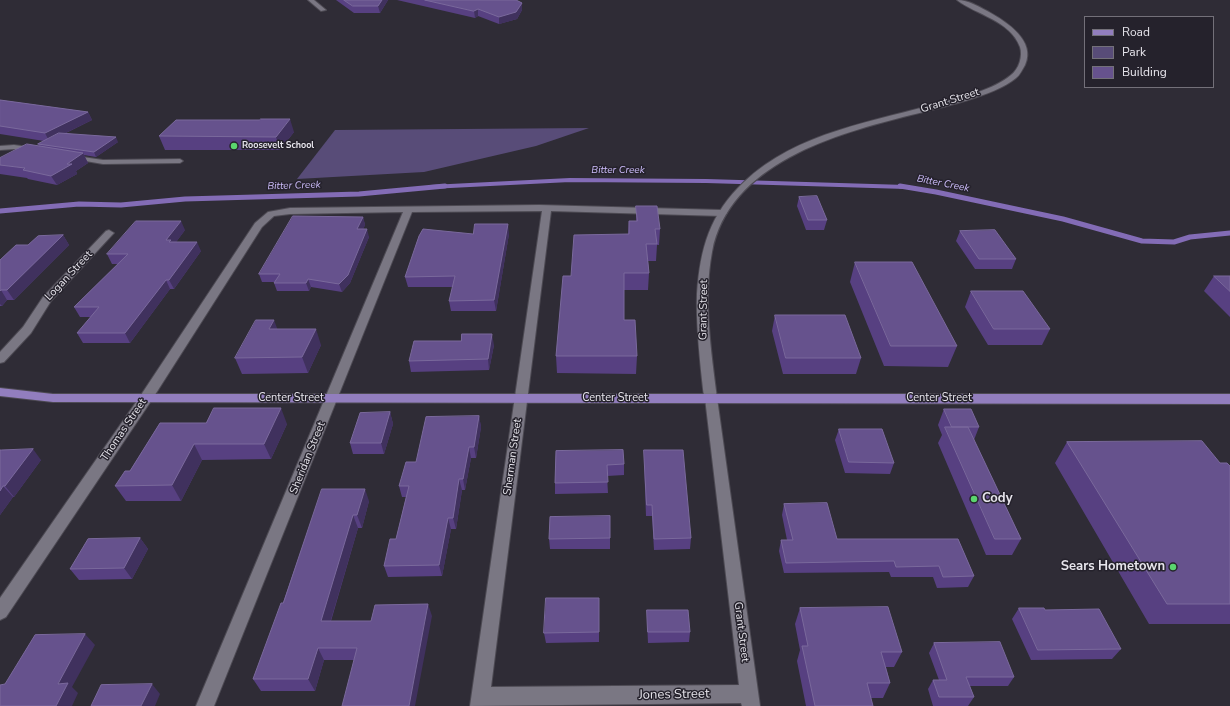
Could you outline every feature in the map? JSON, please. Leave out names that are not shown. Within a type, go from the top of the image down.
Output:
[{"type":"main road","name":"Center Street","points":[[0,392],[53,398],[1230,399]]},
{"type":"street","points":[[311,0],[323,10]]},
{"type":"street","name":"Grant Street","points":[[750,700],[703,340],[702,290],[709,245],[717,222],[723,211],[757,174],[791,153],[856,128],[973,95],[1001,84],[1018,72],[1025,57],[1022,44],[1014,31],[990,15],[960,0]]},
{"type":"street","name":"Thomas Street","points":[[0,612],[146,398],[258,225],[271,214],[290,211],[409,209],[723,211]]},
{"type":"street","name":"Sheridan Street","points":[[205,706],[409,209]]},
{"type":"street","name":"Sherman Street","points":[[479,701],[547,209]]},
{"type":"street","name":"Logan Street","points":[[0,359],[27,330],[46,299],[109,233]]},
{"type":"street","name":"Jones Street","points":[[479,701],[750,700]]},
{"type":"lane","points":[[0,148],[14,147],[39,151]]},
{"type":"lane","points":[[67,157],[103,162],[180,161]]},
{"type":"green space","points":[[589,128],[536,146],[424,172],[297,179],[335,130]]},
{"type":"building","points":[[344,0],[382,0],[378,6],[353,6]]},
{"type":"building","points":[[425,0],[516,0],[522,3],[516,12],[499,17],[478,9],[474,11]]},
{"type":"building","points":[[0,100],[88,112],[45,133],[0,126]]},
{"type":"building","points":[[290,119],[276,137],[159,136],[176,120]]},
{"type":"building","points":[[59,133],[116,137],[94,152],[38,144]]},
{"type":"building","points":[[27,144],[83,153],[67,164],[72,164],[51,176],[23,170],[25,168],[0,165],[0,158]]},
{"type":"building","points":[[817,196],[827,220],[808,220],[799,197]]},
{"type":"building","points":[[636,206],[657,206],[660,229],[655,229],[657,244],[646,244],[649,273],[624,273],[624,320],[635,320],[637,356],[556,356],[563,276],[571,276],[574,235],[629,234],[629,221],[637,221]]},
{"type":"building","points":[[293,216],[363,217],[357,229],[367,229],[348,275],[339,284],[308,279],[306,283],[274,283],[280,274],[259,274]]},
{"type":"building","points":[[136,221],[181,221],[166,240],[171,240],[169,242],[197,242],[169,280],[166,280],[125,333],[77,333],[99,307],[74,307],[128,254],[107,254]]},
{"type":"building","points":[[475,224],[508,224],[494,300],[449,301],[455,276],[405,277],[419,236],[423,229],[473,234]]},
{"type":"building","points":[[995,230],[1016,259],[979,259],[960,231]]},
{"type":"building","points":[[63,235],[7,290],[0,291],[0,260],[16,245],[28,245],[38,236]]},
{"type":"building","points":[[855,262],[912,262],[957,346],[891,346]]},
{"type":"building","points":[[1214,276],[1230,276],[1230,291]]},
{"type":"building","points":[[971,291],[1023,291],[1050,329],[994,329]]},
{"type":"building","points":[[775,315],[845,315],[861,358],[786,358]]},
{"type":"building","points":[[256,320],[274,320],[269,329],[316,329],[302,357],[235,358]]},
{"type":"building","points":[[462,334],[492,334],[488,359],[409,361],[414,341],[461,341]]},
{"type":"building","points":[[214,408],[281,408],[264,444],[194,444],[172,485],[115,486],[125,471],[130,471],[160,423],[206,423]]},
{"type":"building","points":[[944,409],[971,409],[979,427],[952,427]]},
{"type":"building","points":[[390,412],[381,443],[350,443],[360,413]]},
{"type":"building","points":[[479,416],[474,447],[469,447],[463,479],[459,479],[453,518],[448,518],[439,565],[384,566],[390,539],[396,539],[409,486],[399,486],[406,462],[416,462],[426,417]]},
{"type":"building","points":[[945,427],[968,427],[1021,539],[995,539]]},
{"type":"building","points":[[839,429],[882,429],[894,463],[849,462]]},
{"type":"building","name":"Sears Hometown","points":[[1202,441],[1220,463],[1227,463],[1230,466],[1230,604],[1167,604],[1067,442]]},
{"type":"building","points":[[33,449],[5,486],[3,486],[0,491],[0,450]]},
{"type":"building","points":[[623,450],[624,464],[607,465],[608,482],[555,483],[556,451]]},
{"type":"building","points":[[644,450],[683,450],[691,538],[654,539],[652,505],[647,505]]},
{"type":"building","points":[[322,489],[365,489],[357,515],[353,515],[321,621],[371,621],[375,605],[428,604],[409,706],[342,706],[357,648],[318,648],[308,679],[253,679],[281,603],[283,603]]},
{"type":"building","points":[[827,503],[837,539],[958,539],[974,576],[943,577],[939,566],[896,567],[894,561],[786,563],[781,540],[793,540],[784,504]]},
{"type":"building","points":[[610,516],[610,538],[549,539],[550,517]]},
{"type":"building","points":[[140,538],[124,568],[70,569],[88,539]]},
{"type":"building","points":[[546,598],[599,598],[599,632],[544,633]]},
{"type":"building","points":[[888,607],[902,652],[881,652],[890,683],[867,683],[873,706],[815,706],[802,646],[808,646],[800,608]]},
{"type":"building","points":[[1019,608],[1044,608],[1045,610],[1099,609],[1121,649],[1038,650]]},
{"type":"building","points":[[647,610],[688,610],[690,632],[648,632]]},
{"type":"building","points":[[85,634],[58,684],[68,683],[56,706],[0,706],[0,685],[5,684],[35,635]]},
{"type":"building","points":[[1000,642],[1014,677],[966,677],[974,697],[939,697],[933,680],[947,680],[934,643]]},
{"type":"building","points":[[152,684],[141,706],[91,706],[101,685]]},
{"type":"waterway","name":"Bitter Creek","points":[[439,187],[570,180],[706,181],[906,187]]},
{"type":"waterway","name":"Bitter Creek","points":[[439,187],[445,186]]},
{"type":"waterway","name":"Bitter Creek","points":[[900,186],[906,187]]},
{"type":"waterway","name":"Bitter Creek","points":[[430,187],[439,187]]},
{"type":"waterway","name":"Bitter Creek","points":[[0,211],[79,204],[121,205],[185,199],[359,194],[439,187]]},
{"type":"waterway","name":"Bitter Creek","points":[[906,187],[1063,219],[1142,241],[1174,242],[1190,237],[1230,233]]},
{"type":"place","name":"Roosevelt School","points":[[234,146]]},
{"type":"place","name":"Cody","points":[[974,499]]},
{"type":"place","name":"Sears Hometown","points":[[1173,567]]}]
